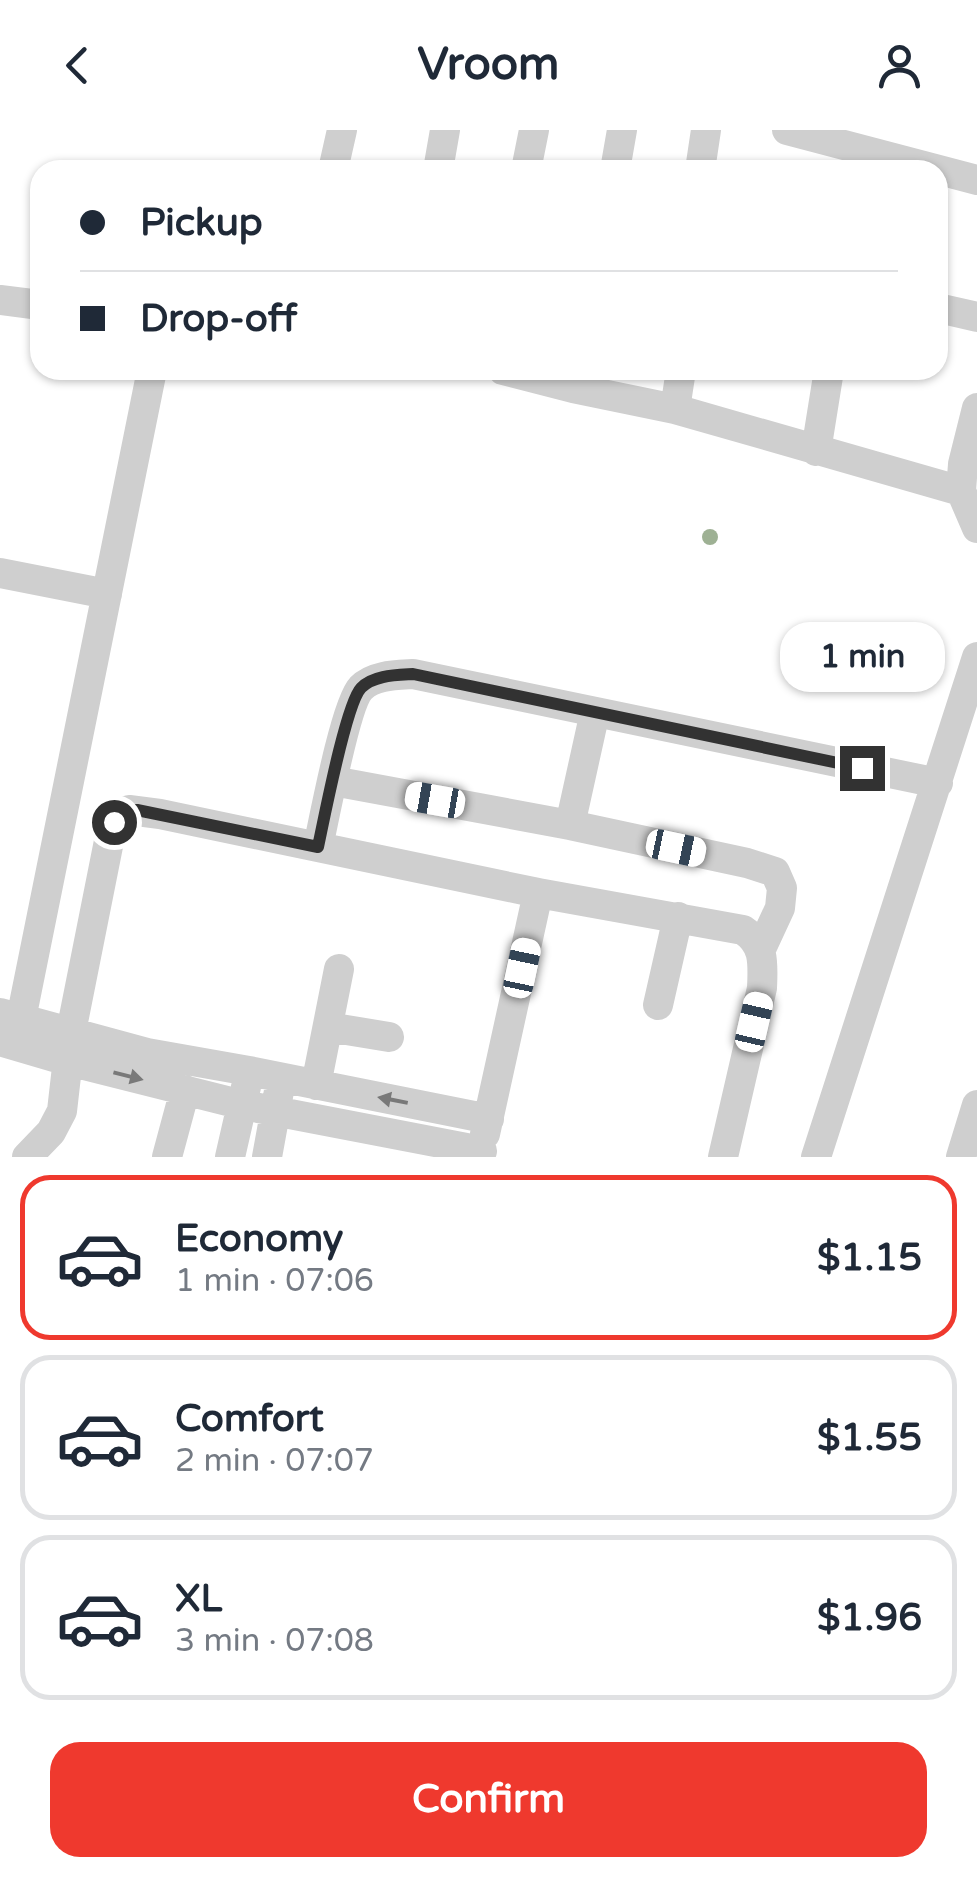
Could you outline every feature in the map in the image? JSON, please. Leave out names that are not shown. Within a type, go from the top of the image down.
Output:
[{"type":"street","points":[[335,160],[342,130]]},
{"type":"street","points":[[440,160],[445,130]]},
{"type":"street","points":[[528,160],[534,130]]},
{"type":"street","points":[[617,160],[622,130]]},
{"type":"street","points":[[702,160],[706,130]]},
{"type":"street","points":[[787,130],[900,160]]},
{"type":"street","points":[[948,172],[977,180]]},
{"type":"street","points":[[0,300],[30,304]]},
{"type":"street","points":[[948,310],[977,317]]},
{"type":"street","points":[[150,380],[107,594],[11,1016],[69,1047],[185,1090],[481,1154],[538,893]]},
{"type":"street","points":[[578,380],[961,491]]},
{"type":"street","points":[[676,409],[680,380]]},
{"type":"street","points":[[816,451],[827,380]]},
{"type":"street","points":[[976,415],[963,464],[961,491],[977,528]]},
{"type":"street","points":[[0,573],[107,594]]},
{"type":"street","points":[[816,1157],[977,657]]},
{"type":"street","points":[[318,847],[349,714],[361,688],[385,676],[413,674],[938,784]]},
{"type":"street","points":[[570,825],[595,712]]},
{"type":"street","points":[[334,781],[570,825],[775,872],[782,888],[780,908],[761,949]]},
{"type":"street","points":[[27,1157],[52,1132],[62,1111],[69,1047],[114,822],[123,812],[137,810],[538,893],[743,930],[761,949],[762,988],[723,1157]]},
{"type":"street","points":[[658,1006],[678,917]]},
{"type":"street","points":[[316,1085],[340,969]]},
{"type":"street","points":[[328,1027],[389,1037]]},
{"type":"street","points":[[0,1042],[148,1053],[488,1119]]},
{"type":"street","points":[[230,1157],[249,1070]]},
{"type":"street","points":[[266,1157],[282,1078]]},
{"type":"street","points":[[166,1157],[185,1090]]},
{"type":"street","points":[[963,1156],[977,1105]]},
{"type":"route","points":[[114,822],[123,812],[137,810],[318,847],[349,714],[361,688],[385,676],[413,674],[862,768]]}]
